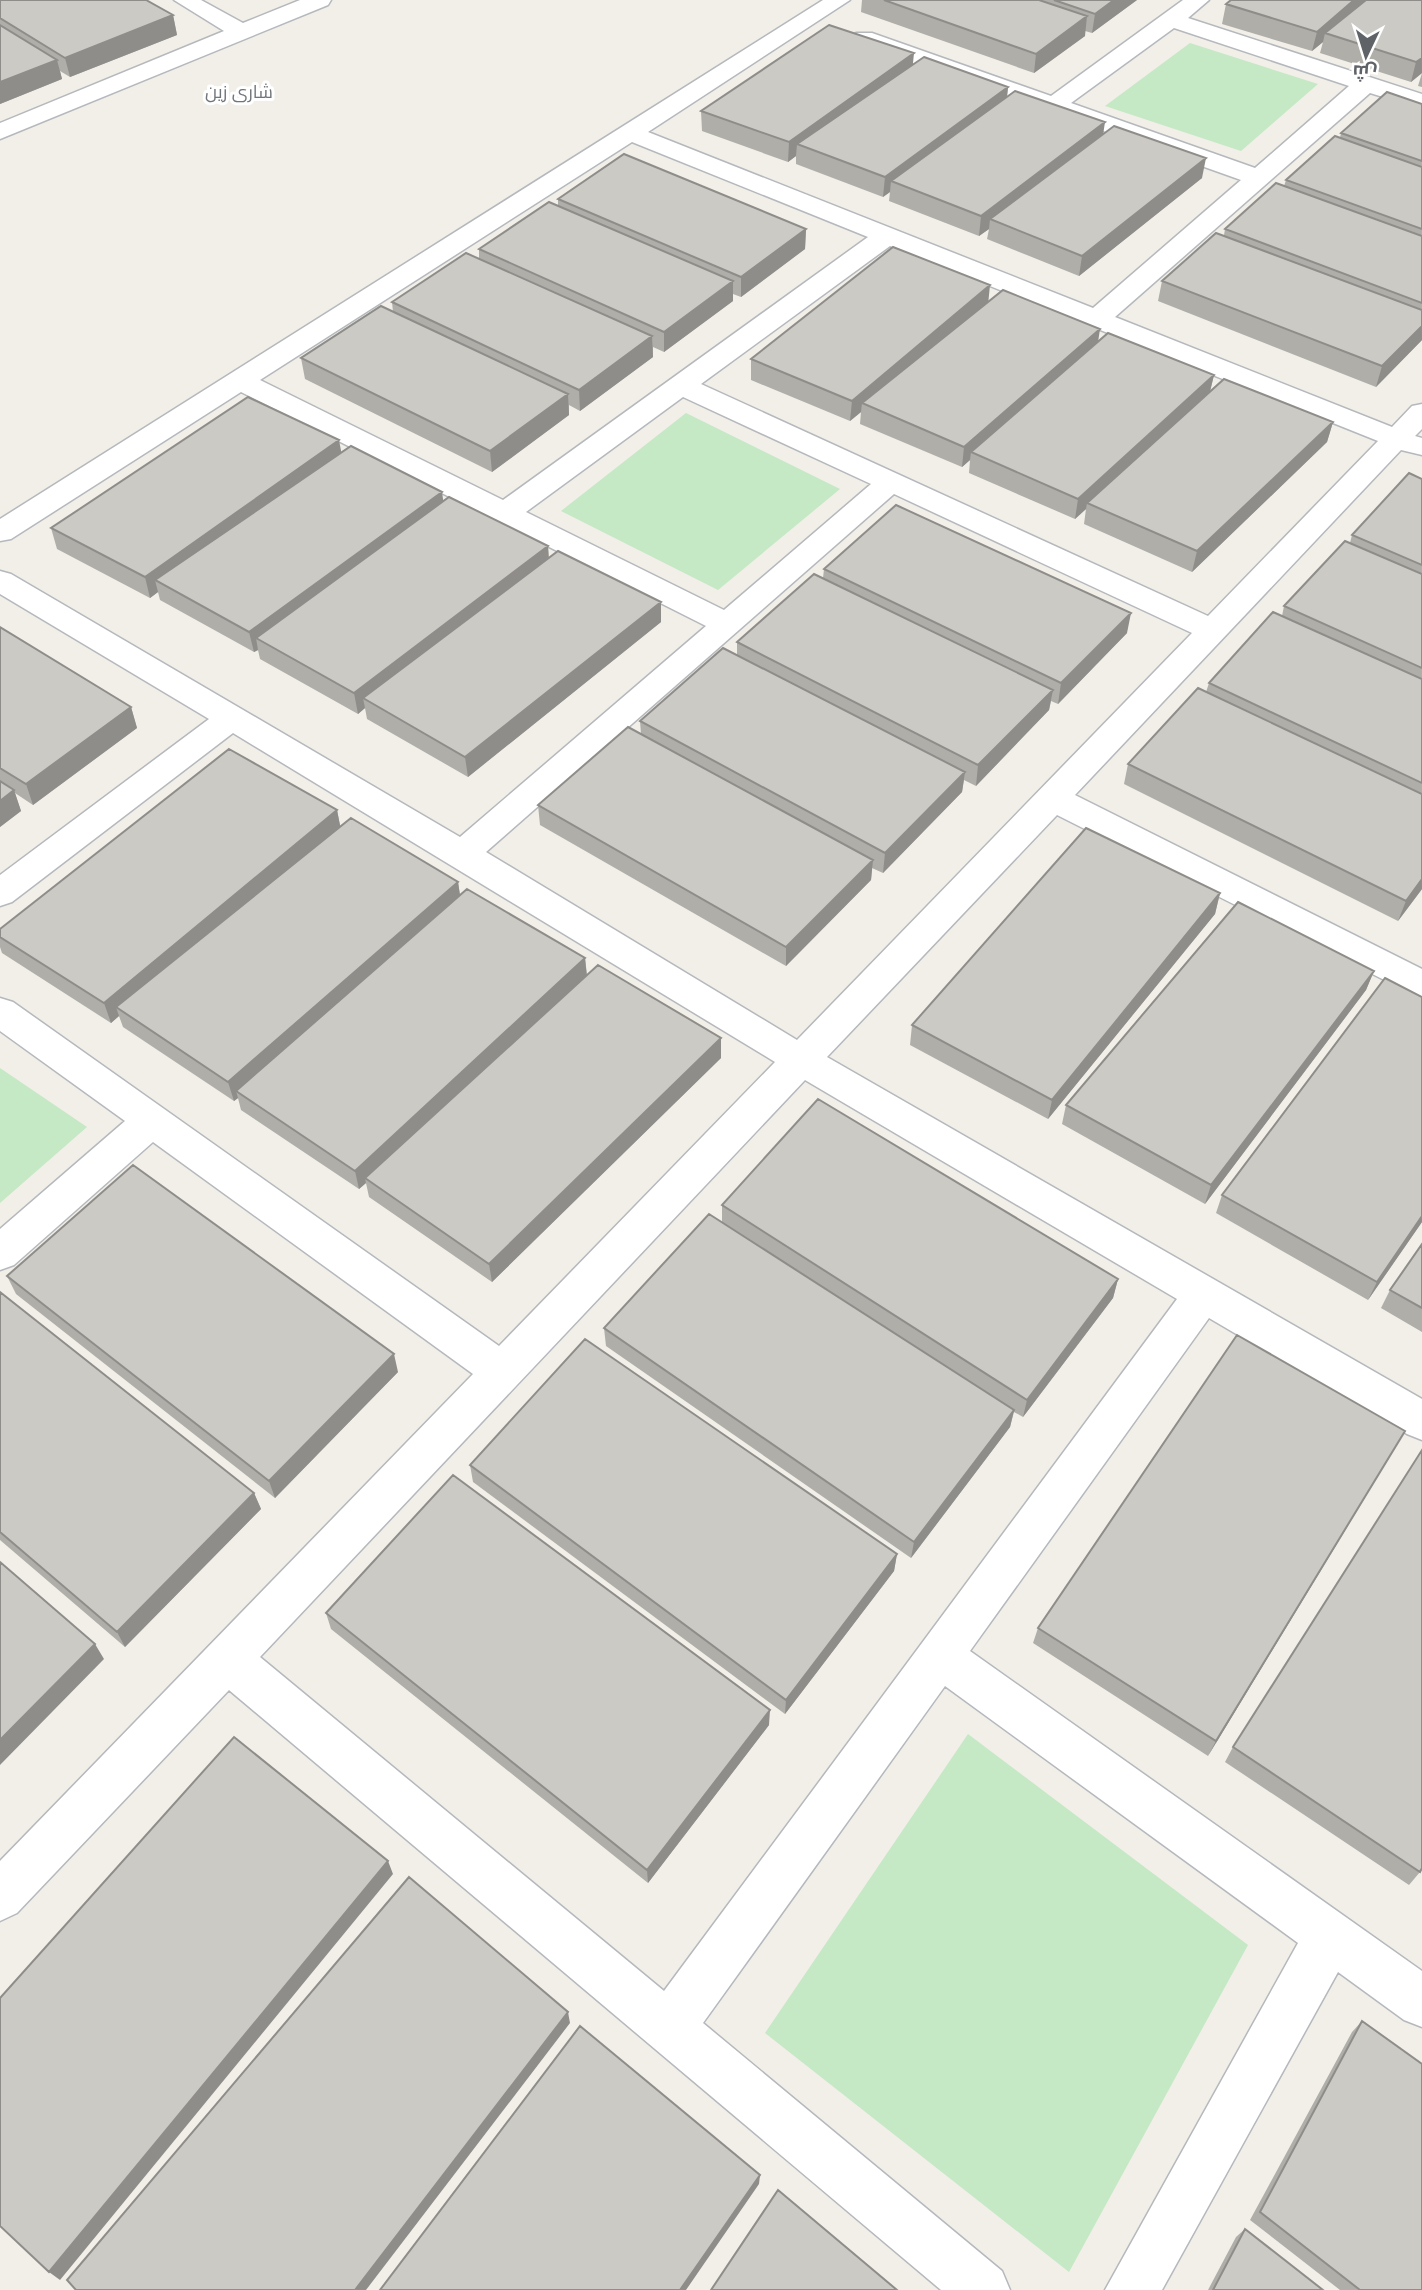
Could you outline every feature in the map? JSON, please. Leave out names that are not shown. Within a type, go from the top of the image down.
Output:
[{"type":"street","points":[[185,0],[242,33]]},
{"type":"street","points":[[0,132],[320,0]]},
{"type":"street","points":[[0,533],[839,0]]},
{"type":"street","points":[[1054,105],[1198,0]]},
{"type":"street","points":[[809,19],[1259,178]]},
{"type":"street","points":[[1171,20],[1422,102]]},
{"type":"street","points":[[1097,319],[1366,84]]},
{"type":"street","points":[[0,1896],[1213,629],[1413,433],[1097,319],[630,133]]},
{"type":"street","points":[[505,513],[888,235]]},
{"type":"street","points":[[239,380],[727,624]]},
{"type":"street","points":[[681,385],[1213,629]]},
{"type":"street","points":[[462,854],[890,483]]},
{"type":"street","points":[[0,581],[462,854],[801,1060],[1422,1421]]},
{"type":"street","points":[[0,893],[230,719]]},
{"type":"street","points":[[1052,798],[1421,984]]},
{"type":"street","points":[[0,1012],[503,1372]]},
{"type":"street","points":[[0,1253],[152,1121]]},
{"type":"street","points":[[669,2027],[1203,1295]]},
{"type":"street","points":[[940,1656],[1422,2002]]},
{"type":"street","points":[[228,1659],[983,2290]]},
{"type":"street","points":[[1132,2290],[1330,1936]]},
{"type":"green space","points":[[1190,43],[1318,84],[1241,151],[1105,106]]},
{"type":"green space","points":[[686,413],[840,489],[718,590],[561,511]]},
{"type":"green space","points":[[0,1068],[87,1127],[0,1203]]},
{"type":"green space","points":[[968,1734],[1248,1945],[1069,2272],[765,2033]]},
{"type":"building","points":[[0,0],[146,0],[173,15],[65,58],[0,18]]},
{"type":"building","points":[[884,0],[1039,0],[1087,16],[1036,54]]},
{"type":"building","points":[[1054,0],[1114,0],[1095,14]]},
{"type":"building","points":[[1231,0],[1354,0],[1317,32],[1226,4]]},
{"type":"building","points":[[1366,0],[1422,0],[1422,58],[1416,62],[1325,33]]},
{"type":"building","points":[[0,25],[57,60],[0,82]]},
{"type":"building","points":[[829,25],[914,53],[789,142],[701,111]]},
{"type":"building","points":[[924,57],[1008,87],[885,177],[797,144]]},
{"type":"building","points":[[1015,91],[1105,122],[981,216],[891,181]]},
{"type":"building","points":[[1387,92],[1422,104],[1422,161],[1341,133]]},
{"type":"building","points":[[1114,126],[1206,158],[1082,256],[990,219]]},
{"type":"building","points":[[1335,136],[1422,167],[1422,229],[1286,180]]},
{"type":"building","points":[[624,154],[806,229],[741,277],[558,199]]},
{"type":"building","points":[[1276,183],[1422,236],[1422,303],[1225,229]]},
{"type":"building","points":[[549,202],[733,281],[664,332],[479,249]]},
{"type":"building","points":[[1216,233],[1422,310],[1422,326],[1382,366],[1162,281]]},
{"type":"building","points":[[893,247],[990,285],[852,401],[751,359]]},
{"type":"building","points":[[466,253],[652,336],[579,390],[392,302]]},
{"type":"building","points":[[1003,290],[1100,329],[964,447],[862,403]]},
{"type":"building","points":[[381,306],[568,394],[490,451],[301,358]]},
{"type":"building","points":[[1108,333],[1214,375],[1078,499],[971,452]]},
{"type":"building","points":[[1224,379],[1333,422],[1197,551],[1087,503]]},
{"type":"building","points":[[248,397],[339,440],[145,577],[51,528]]},
{"type":"building","points":[[351,446],[442,492],[249,632],[155,580]]},
{"type":"building","points":[[1409,473],[1422,479],[1422,565],[1352,535]]},
{"type":"building","points":[[449,497],[548,546],[354,693],[256,638]]},
{"type":"building","points":[[896,505],[1131,613],[1061,683],[824,569]]},
{"type":"building","points":[[1345,541],[1422,574],[1422,668],[1284,606]]},
{"type":"building","points":[[558,551],[661,602],[465,757],[363,698]]},
{"type":"building","points":[[814,574],[1053,690],[978,765],[737,642]]},
{"type":"building","points":[[1273,612],[1422,679],[1422,783],[1209,683]]},
{"type":"building","points":[[0,627],[131,707],[26,784],[0,768]]},
{"type":"building","points":[[723,648],[965,772],[885,853],[640,721]]},
{"type":"building","points":[[1198,688],[1422,794],[1422,879],[1406,901],[1128,764]]},
{"type":"building","points":[[628,727],[873,860],[786,947],[538,805]]},
{"type":"building","points":[[229,749],[337,810],[104,1003],[0,937],[0,929]]},
{"type":"building","points":[[0,781],[14,790],[0,801]]},
{"type":"building","points":[[351,818],[458,882],[228,1082],[116,1007]]},
{"type":"building","points":[[1086,828],[1220,893],[1052,1100],[912,1025]]},
{"type":"building","points":[[467,889],[585,958],[355,1171],[236,1091]]},
{"type":"building","points":[[1238,902],[1374,971],[1211,1185],[1066,1105]]},
{"type":"building","points":[[598,965],[721,1038],[489,1264],[365,1178]]},
{"type":"building","points":[[1385,978],[1422,997],[1422,1216],[1377,1282],[1222,1195]]},
{"type":"building","points":[[818,1099],[1118,1279],[1027,1400],[722,1205]]},
{"type":"building","points":[[133,1165],[394,1354],[269,1481],[7,1276]]},
{"type":"building","points":[[709,1214],[1014,1410],[914,1542],[604,1328]]},
{"type":"building","points":[[1422,1244],[1422,1308],[1390,1290]]},
{"type":"building","points":[[0,1292],[254,1493],[117,1632],[0,1532]]},
{"type":"building","points":[[1237,1335],[1405,1431],[1216,1741],[1038,1628]]},
{"type":"building","points":[[585,1339],[897,1554],[786,1700],[470,1465]]},
{"type":"building","points":[[1422,1450],[1422,1868],[1420,1872],[1233,1747]]},
{"type":"building","points":[[453,1475],[770,1710],[647,1870],[326,1613]]},
{"type":"building","points":[[0,1562],[95,1644],[0,1740]]},
{"type":"building","points":[[234,1737],[388,1861],[49,2272],[0,2226],[0,1998]]},
{"type":"building","points":[[409,1877],[568,2012],[355,2290],[76,2290],[67,2280]]},
{"type":"building","points":[[1362,2021],[1422,2064],[1422,2290],[1360,2290],[1260,2212]]},
{"type":"building","points":[[580,2026],[760,2175],[680,2290],[380,2290]]},
{"type":"building","points":[[778,2190],[897,2290],[711,2290]]},
{"type":"building","points":[[1245,2229],[1323,2290],[1213,2290]]},
{"type":"district","name":"شاری زین","points":[[239,92]]}]
